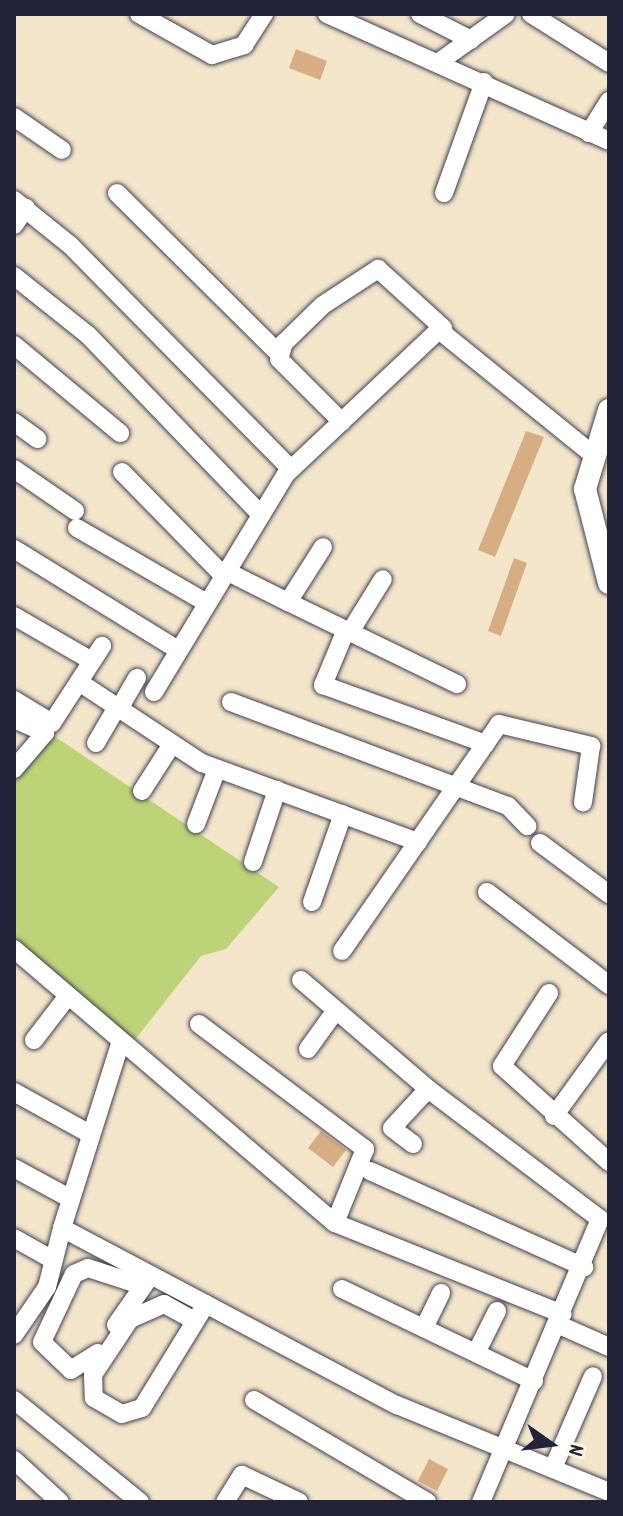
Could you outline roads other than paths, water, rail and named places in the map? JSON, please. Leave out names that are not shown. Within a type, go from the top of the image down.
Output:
[{"type":"main road","points":[[609,410],[592,454],[585,489],[609,583]]},
{"type":"street","points":[[139,14],[212,55],[244,45],[264,14]]},
{"type":"street","points":[[327,14],[484,82],[609,141]]},
{"type":"street","points":[[420,14],[471,40]]},
{"type":"street","points":[[439,62],[506,14]]},
{"type":"street","points":[[531,14],[609,63]]},
{"type":"street","points":[[444,193],[484,82]]},
{"type":"street","points":[[589,133],[609,101]]},
{"type":"street","points":[[14,117],[62,150]]},
{"type":"street","points":[[117,193],[279,354],[342,422]]},
{"type":"street","points":[[14,225],[20,204],[291,469]]},
{"type":"street","points":[[279,354],[323,305],[372,269],[592,454]]},
{"type":"street","points":[[14,276],[88,335],[259,513]]},
{"type":"street","points":[[154,692],[259,513],[291,469],[443,328]]},
{"type":"street","points":[[14,345],[120,433]]},
{"type":"street","points":[[14,422],[37,439]]},
{"type":"street","points":[[14,469],[76,520],[205,602]]},
{"type":"street","points":[[122,472],[223,572],[457,684]]},
{"type":"street","points":[[288,602],[323,547]]},
{"type":"street","points":[[14,549],[178,650]]},
{"type":"street","points":[[383,579],[348,631],[323,685],[486,744]]},
{"type":"street","points":[[14,616],[97,654],[52,723],[14,700]]},
{"type":"street","points":[[96,743],[137,678]]},
{"type":"street","points":[[79,682],[172,744],[217,769],[418,842]]},
{"type":"street","points":[[231,702],[508,806],[527,826]]},
{"type":"street","points":[[14,719],[45,733],[14,769]]},
{"type":"street","points":[[342,951],[499,724],[591,746],[583,802]]},
{"type":"street","points":[[142,791],[172,744]]},
{"type":"street","points":[[196,824],[217,769]]},
{"type":"street","points":[[253,862],[277,790]]},
{"type":"street","points":[[312,902],[343,814]]},
{"type":"street","points":[[540,843],[609,894]]},
{"type":"street","points":[[487,892],[609,985]]},
{"type":"street","points":[[15,954],[335,1223],[560,1319],[609,1347]]},
{"type":"street","points":[[301,980],[334,1013],[428,1089],[598,1215],[584,1267],[505,1454],[481,1502]]},
{"type":"street","points":[[549,993],[502,1066],[554,1116],[609,1162]]},
{"type":"street","points":[[34,1040],[67,997]]},
{"type":"street","points":[[308,1049],[334,1013]]},
{"type":"street","points":[[199,1024],[365,1149],[335,1223]]},
{"type":"street","points":[[554,1116],[608,1042]]},
{"type":"street","points":[[14,1335],[47,1287],[90,1134],[120,1044]]},
{"type":"street","points":[[413,1144],[392,1128],[428,1089]]},
{"type":"street","points":[[14,1092],[90,1134]]},
{"type":"street","points":[[14,1168],[71,1199]]},
{"type":"street","points":[[370,1171],[584,1267]]},
{"type":"street","points":[[62,1228],[147,1280],[206,1304],[505,1454],[553,1468],[609,1492]]},
{"type":"street","points":[[14,1238],[53,1260]]},
{"type":"street","points":[[88,1268],[147,1280],[91,1363],[71,1370],[47,1353],[45,1327],[74,1274],[88,1268]]},
{"type":"street","points":[[342,1289],[534,1381]]},
{"type":"street","points":[[424,1328],[441,1293]]},
{"type":"street","points":[[195,1321],[164,1304],[130,1319],[93,1375],[94,1398],[122,1414],[142,1408],[206,1304]]},
{"type":"street","points":[[476,1353],[497,1311]]},
{"type":"street","points":[[553,1468],[593,1376]]},
{"type":"street","points":[[14,1400],[140,1502]]},
{"type":"street","points":[[254,1400],[427,1502]]},
{"type":"street","points":[[14,1460],[60,1502]]},
{"type":"street","points":[[225,1502],[242,1475],[299,1502]]}]
